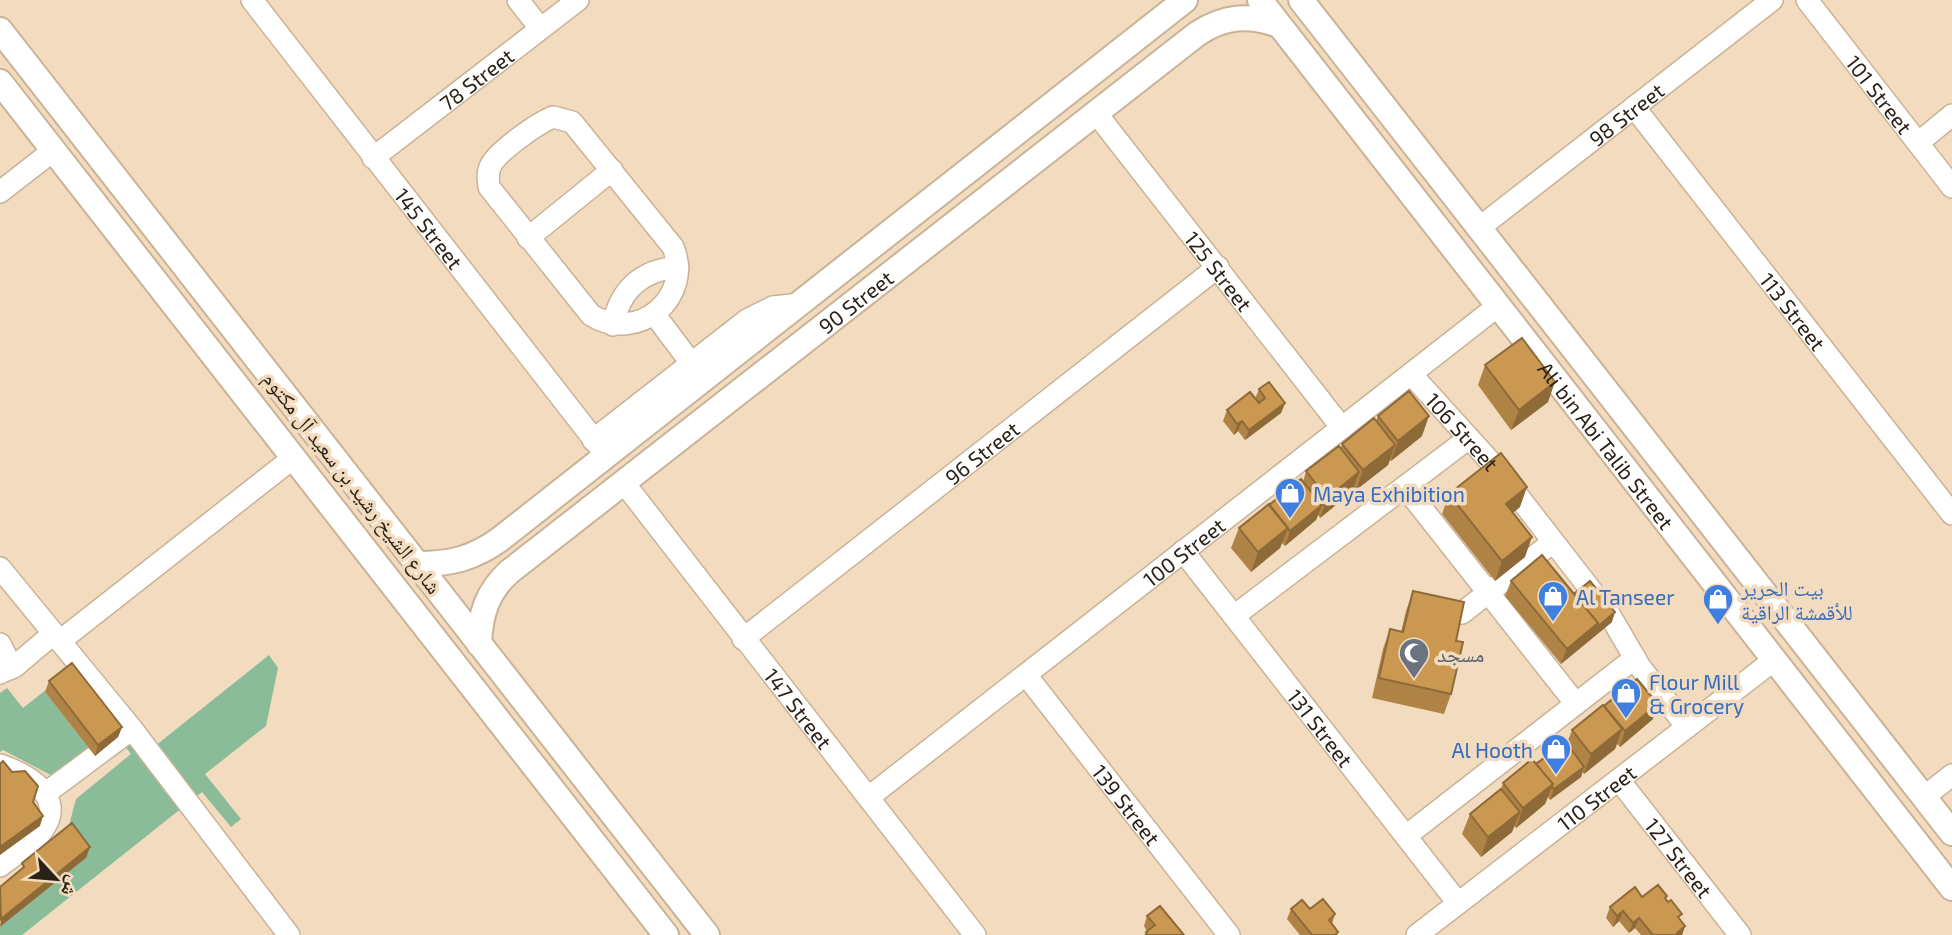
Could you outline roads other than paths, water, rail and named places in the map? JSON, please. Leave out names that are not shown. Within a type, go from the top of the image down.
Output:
[{"type":"street","name":"145 Street","points":[[252,0],[600,447]]},
{"type":"street","points":[[518,0],[540,28]]},
{"type":"street","name":"78 Street","points":[[373,158],[578,0]]},
{"type":"street","name":"90 Street","points":[[417,564],[453,563],[470,558],[540,508],[600,447],[697,371],[810,296],[1185,0]]},
{"type":"street","name":"Ali bin Abi Talib Street","points":[[1259,0],[1774,660],[1948,876]]},
{"type":"street","name":"Ali bin Abi Talib Street","points":[[1301,0],[1952,833]]},
{"type":"street","name":"98 Street","points":[[1479,228],[1772,0]]},
{"type":"street","name":"101 Street","points":[[1807,0],[1952,187]]},
{"type":"street","name":"90 Street","points":[[479,644],[481,617],[491,592],[509,572],[1155,67],[1212,24],[1228,18],[1262,19],[1279,24]]},
{"type":"street","name":"شارع الشيخ رشيد بن سعيد آل مكتوم","points":[[0,30],[707,935]]},
{"type":"street","points":[[1135,41],[1153,52],[1155,67]]},
{"type":"street","name":"شارع الشيخ رشيد بن سعيد آل مكتوم","points":[[0,82],[596,846],[654,931]]},
{"type":"street","name":"113 Street","points":[[1634,107],[1952,514]]},
{"type":"street","name":"125 Street","points":[[1096,113],[1342,428]]},
{"type":"street","points":[[1918,143],[1952,115]]},
{"type":"street","points":[[563,117],[579,129],[612,170],[673,247],[678,267],[672,294],[655,315],[635,324],[613,325],[591,315],[489,187],[490,166],[496,158],[543,121],[563,117]]},
{"type":"street","points":[[0,192],[54,150]]},
{"type":"street","points":[[528,238],[612,170]]},
{"type":"street","points":[[613,325],[623,295],[634,282],[662,268],[678,267]]},
{"type":"street","name":"96 Street","points":[[743,639],[1218,267]]},
{"type":"street","points":[[810,296],[818,299],[823,308],[832,313],[841,313]]},
{"type":"street","points":[[810,296],[821,329]]},
{"type":"street","name":"100 Street","points":[[869,797],[1499,305]]},
{"type":"street","points":[[655,315],[697,371]]},
{"type":"street","name":"106 Street","points":[[1411,374],[1487,459],[1616,622],[1635,658],[1687,727]]},
{"type":"street","points":[[265,421],[268,407],[282,400],[289,401]]},
{"type":"street","points":[[1611,450],[1628,446],[1638,431]]},
{"type":"street","points":[[1234,617],[1469,438]]},
{"type":"street","points":[[2,672],[14,667],[57,637],[293,458]]},
{"type":"street","points":[[1644,493],[1653,479],[1669,473]]},
{"type":"street","name":"147 Street","points":[[624,483],[975,935]]},
{"type":"street","points":[[1405,487],[1576,704]]},
{"type":"street","points":[[540,508],[535,522],[537,530],[551,536],[558,534]]},
{"type":"street","points":[[1462,613],[1553,542]]},
{"type":"street","name":"131 Street","points":[[1183,551],[1458,904]]},
{"type":"street","points":[[0,568],[132,729],[289,935]]},
{"type":"street","points":[[0,644],[8,660],[2,672]]},
{"type":"street","points":[[1406,836],[1635,658]]},
{"type":"street","name":"110 Street","points":[[1417,935],[1774,660]]},
{"type":"street","name":"139 Street","points":[[1026,675],[1230,935]]},
{"type":"street","points":[[46,793],[132,729]]},
{"type":"street","points":[[0,765],[35,781],[46,793],[49,817],[44,828],[0,866]]},
{"type":"street","points":[[1924,797],[1952,775]]},
{"type":"street","name":"127 Street","points":[[1619,779],[1740,935]]},
{"type":"street","points":[[575,820],[592,821],[598,816],[602,801]]},
{"type":"street","points":[[596,846],[600,832],[613,824],[621,825]]},
{"type":"place","name":"Maya Exhibition","points":[[1290,520]]},
{"type":"place","name":"Al Tanseer","points":[[1553,623]]},
{"type":"place","name":"بيت الحرير للأقمشة الراقية","points":[[1718,626]]},
{"type":"place","name":"مسجد","points":[[1414,680]]},
{"type":"place","name":"Flour Mill & Grocery","points":[[1626,720]]},
{"type":"place","name":"Al Hooth","points":[[1556,776]]}]
